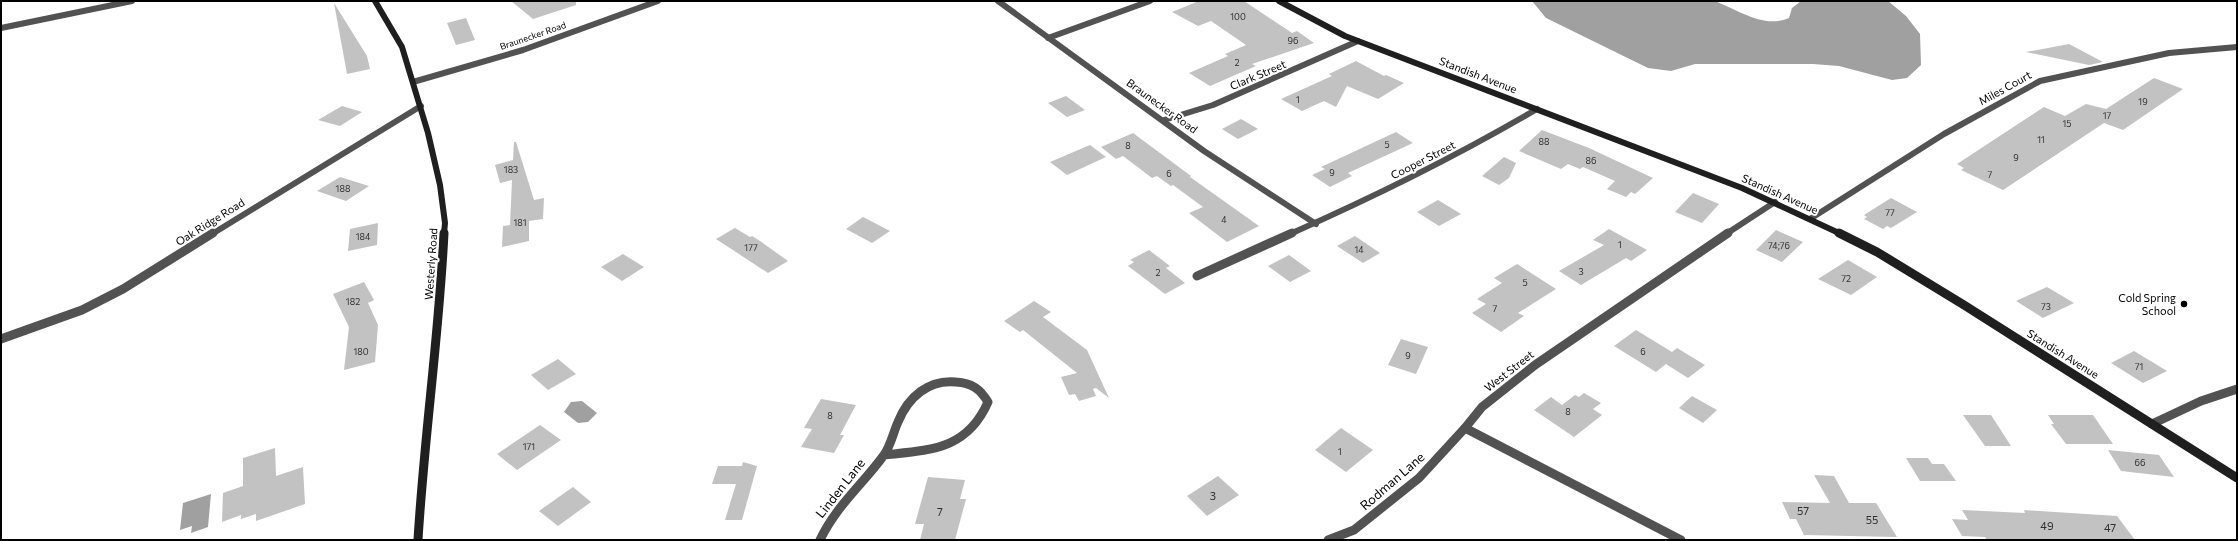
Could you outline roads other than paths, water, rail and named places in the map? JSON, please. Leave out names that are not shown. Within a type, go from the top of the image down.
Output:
[{"type":"street","points":[[2,29],[132,1]]},
{"type":"street","name":"Westerly Road","points":[[375,1],[402,47],[420,106],[440,184],[445,223],[442,283],[424,452],[418,540]]},
{"type":"street","name":"Braunecker Road","points":[[413,82],[523,50],[658,1]]},
{"type":"street","name":"Braunecker Road","points":[[998,1],[1164,120],[1204,151],[1316,224]]},
{"type":"street","points":[[1048,38],[1150,1]]},
{"type":"street","name":"Standish Avenue","points":[[1279,1],[1358,41],[1538,109],[1775,202],[1810,219],[1884,256],[2237,478]]},
{"type":"street","name":"Clark Street","points":[[1164,120],[1213,105],[1358,41]]},
{"type":"street","name":"Miles Court","points":[[1810,219],[1944,134],[2040,80],[2098,70],[2169,53],[2237,47]]},
{"type":"street","name":"Oak Ridge Road","points":[[1,339],[82,310],[123,289],[420,106]]},
{"type":"street","name":"Cooper Street","points":[[1197,276],[1316,224],[1393,188],[1473,147],[1538,109]]},
{"type":"street","name":"West Street","points":[[1465,428],[1482,407],[1535,365],[1610,312],[1775,202]]},
{"type":"street","name":"Linden Lane","points":[[820,540],[825,527],[844,500],[884,454],[894,436],[900,418],[909,402],[923,389],[940,380],[969,384],[982,390],[988,402],[984,417],[972,431],[947,445],[884,454]]},
{"type":"street","points":[[2152,424],[2201,400],[2237,390]]},
{"type":"street","points":[[1465,428],[1681,540]]},
{"type":"street","name":"Rodman Lane","points":[[1328,540],[1354,530],[1419,478],[1465,428]]},
{"type":"place","name":"Cold Spring School","points":[[2184,304]]}]
